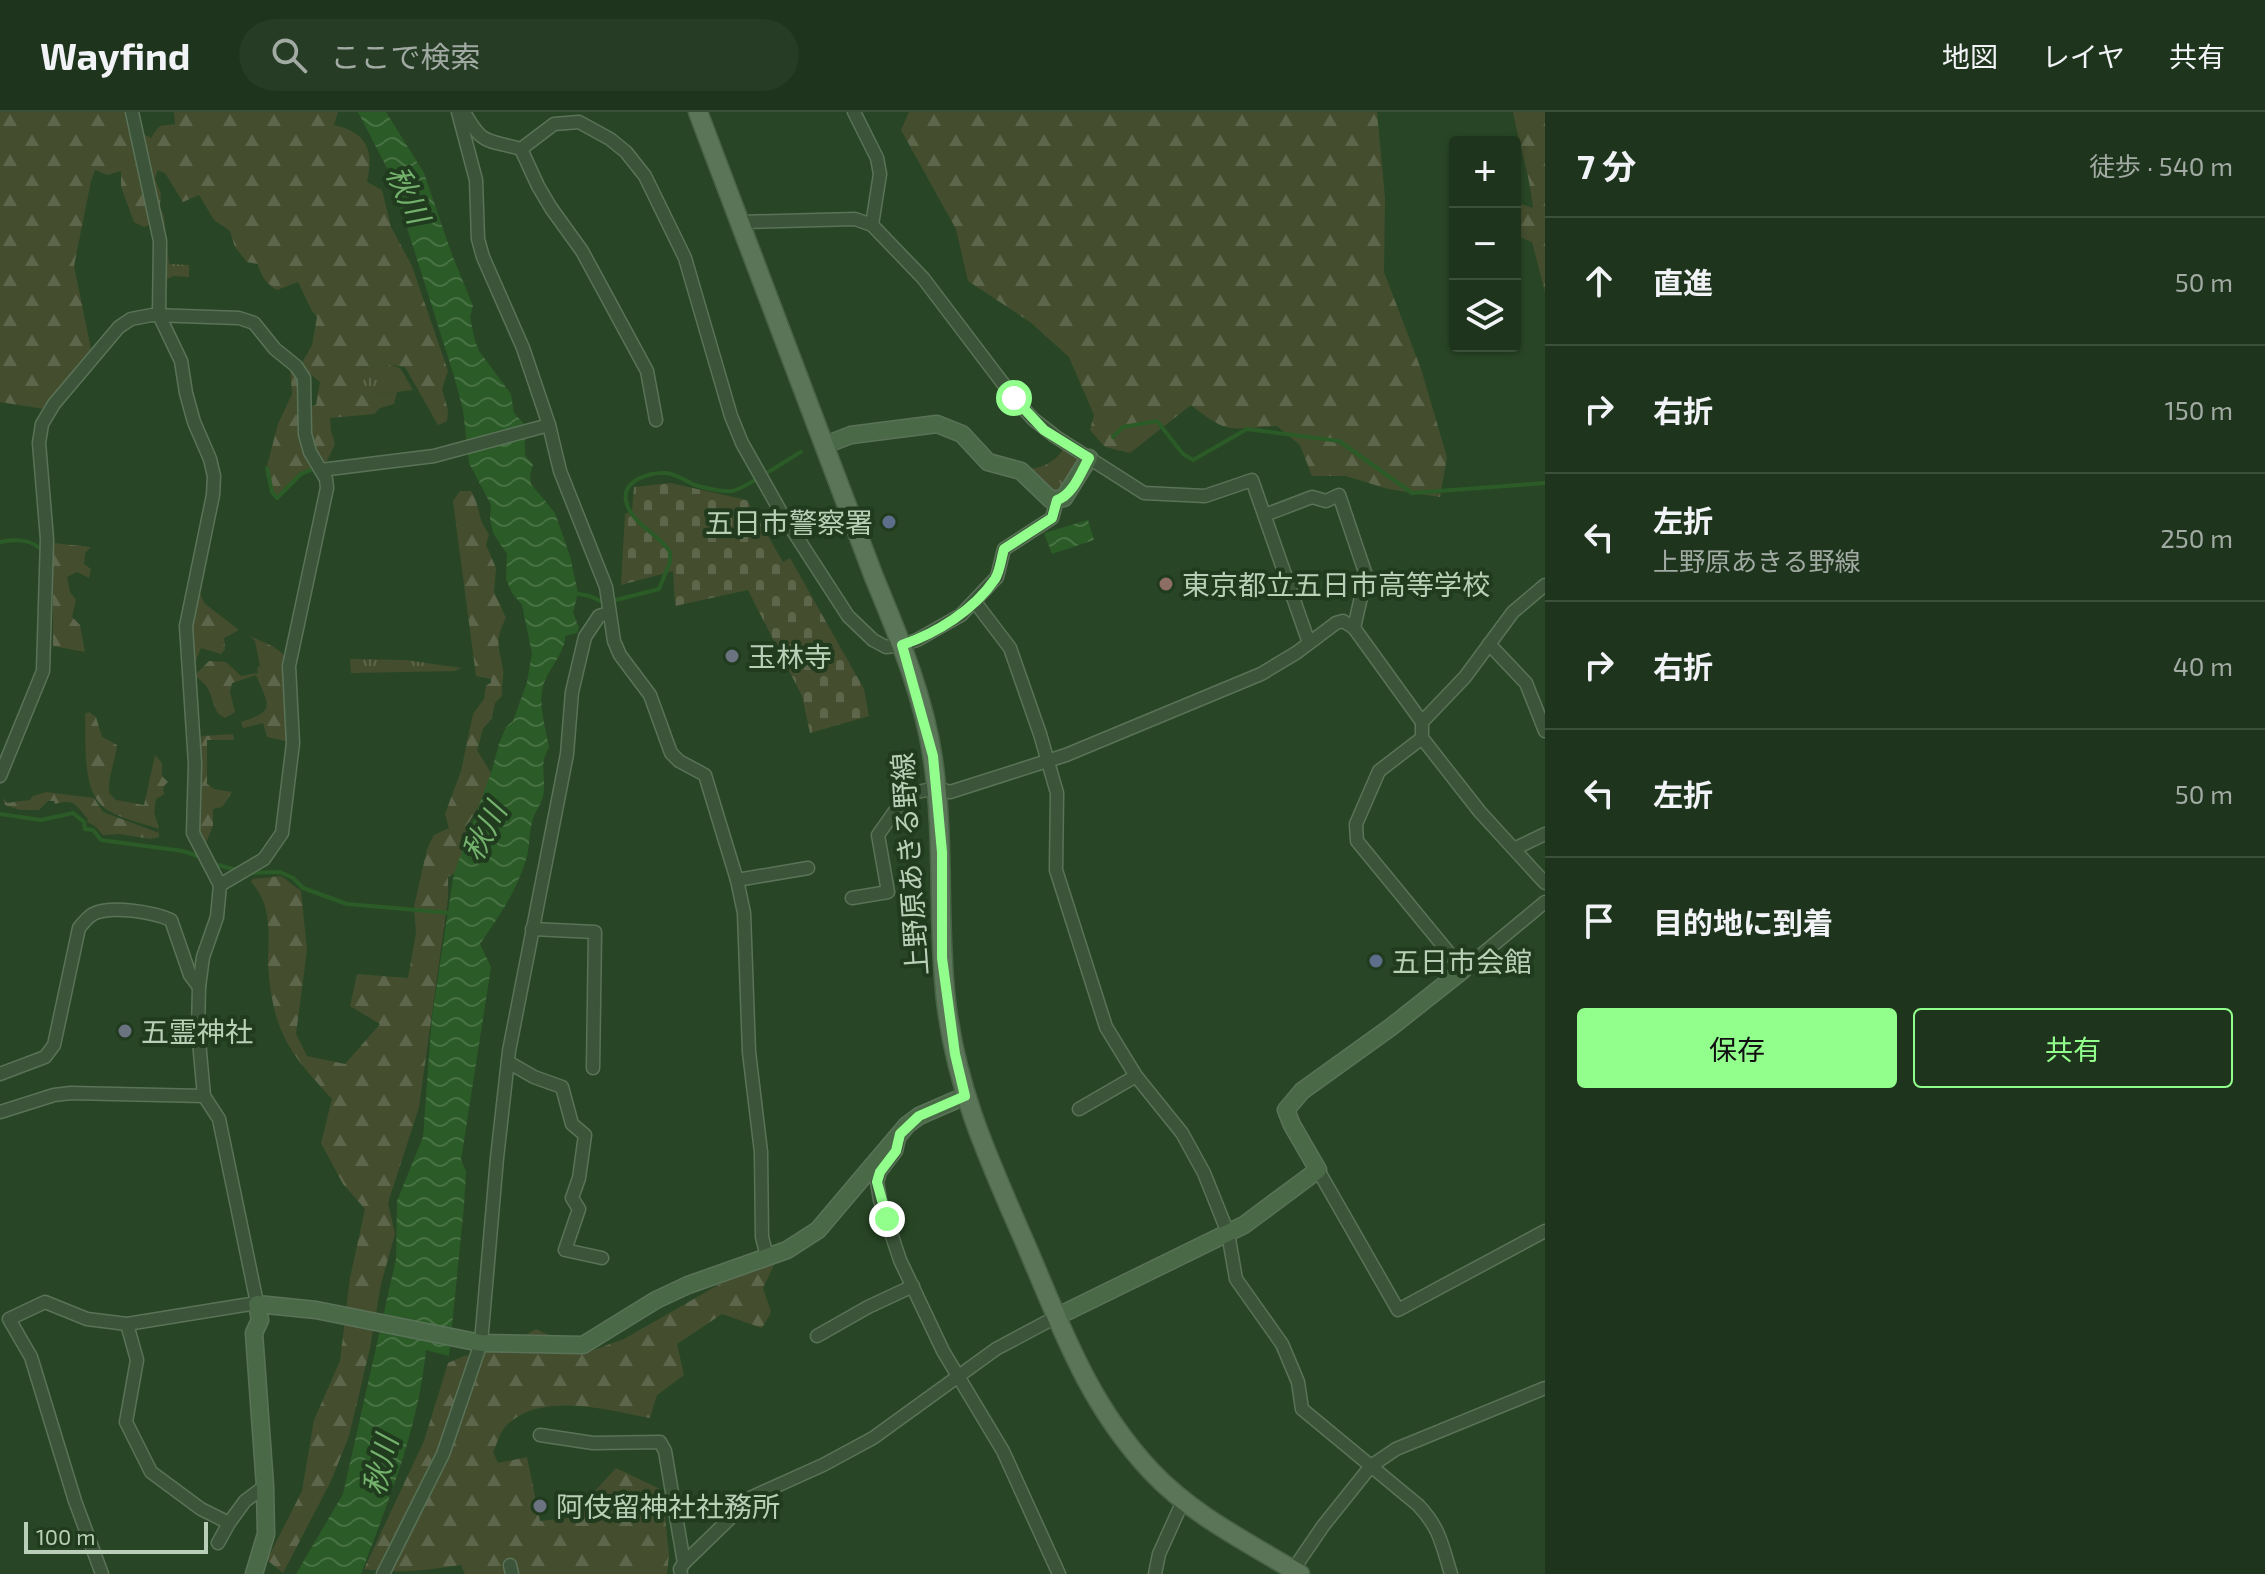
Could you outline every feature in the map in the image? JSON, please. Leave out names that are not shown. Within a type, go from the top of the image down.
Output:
[{"type":"main road","name":"上野原あきる野線","points":[[698,112],[902,645],[933,756],[942,852],[942,958],[953,1041],[965,1096],[979,1136],[1073,1356],[1103,1412],[1151,1471],[1183,1501],[1296,1572]]},
{"type":"street","points":[[102,1574],[75,1501],[31,1357],[9,1319],[45,1302],[87,1319],[127,1324],[257,1303],[219,1119],[204,1096],[198,1030],[203,957],[217,917],[220,885],[193,833],[195,764],[186,626],[213,495],[214,476],[186,393],[181,361],[159,315],[160,241],[132,112]]},
{"type":"street","points":[[458,112],[476,180],[478,239],[483,257],[523,348],[560,471],[609,597],[614,641],[620,655],[650,695],[671,753],[705,775],[737,880],[744,913],[749,1052],[761,1152],[762,1237],[767,1257]]},
{"type":"street","points":[[464,112],[481,137],[490,143],[521,149],[554,124],[579,122],[626,152],[645,176],[685,258],[731,416],[754,468],[848,616],[880,645],[902,645],[917,640],[961,615],[997,577],[1004,549],[1052,518],[1057,500]]},
{"type":"street","points":[[854,112],[877,158],[880,174],[872,225]]},
{"type":"street","points":[[521,149],[538,186],[582,251],[647,371],[656,420]]},
{"type":"street","points":[[740,222],[855,219],[872,225],[923,278],[972,345],[1044,430],[1144,493],[1205,496],[1252,480],[1309,643]]},
{"type":"street","points":[[0,776],[43,671],[47,528],[39,443],[42,424],[54,404],[119,327],[131,319],[159,315],[239,318],[254,323],[304,378],[305,434],[327,488],[289,666],[293,743],[284,822],[277,844],[264,859],[220,885]]},
{"type":"street","points":[[825,445],[851,435],[937,424],[962,434],[988,462],[1021,471],[1051,500],[1064,498],[1089,458]]},
{"type":"street","points":[[321,470],[411,460],[545,426]]},
{"type":"street","points":[[1265,515],[1312,497],[1326,501],[1339,495],[1366,575],[1354,628]]},
{"type":"street","points":[[1422,722],[1465,677],[1513,612],[1545,585]]},
{"type":"street","points":[[975,602],[1010,648],[1057,793],[1056,870],[1106,1027],[1136,1076],[1182,1133],[1204,1173],[1228,1233],[1236,1279],[1282,1344],[1298,1382],[1302,1409],[1418,1505],[1433,1521],[1442,1539],[1451,1574]]},
{"type":"street","points":[[383,1574],[443,1454],[478,1343],[508,1062],[567,754],[572,692],[578,661],[591,625],[599,616],[609,612]]},
{"type":"street","points":[[852,898],[888,892],[878,835],[907,794],[937,788],[950,792],[1116,736],[1261,674],[1343,621],[1354,628],[1422,722],[1422,738],[1480,812],[1545,883]]},
{"type":"street","points":[[1489,644],[1526,683],[1545,731]]},
{"type":"street","points":[[1422,738],[1379,771],[1356,824],[1357,841],[1463,970]]},
{"type":"street","points":[[1516,848],[1545,834]]},
{"type":"street","points":[[737,880],[808,868]]},
{"type":"street","points":[[1545,902],[1391,1027],[1302,1091],[1286,1110],[1398,1310],[1545,1231]]},
{"type":"street","points":[[0,1074],[45,1057],[54,1045],[79,928],[91,915],[102,912],[153,912],[171,920],[190,975],[199,987]]},
{"type":"street","points":[[532,929],[595,932],[593,1068]]},
{"type":"street","points":[[508,1062],[534,1077],[562,1087],[572,1124],[585,1135],[579,1178],[572,1198],[579,1209],[565,1250],[602,1258]]},
{"type":"street","points":[[1079,1109],[1136,1076]]},
{"type":"street","points":[[0,1112],[54,1095],[71,1093],[204,1096]]},
{"type":"street","points":[[254,1574],[266,1534],[254,1333],[260,1320],[257,1304],[346,1315],[478,1343],[583,1345],[656,1300],[688,1285],[787,1250],[818,1230],[919,1116],[965,1096]]},
{"type":"street","points":[[900,1134],[896,1151],[880,1172],[877,1182],[900,1260],[958,1377],[1003,1451],[1059,1574]]},
{"type":"street","points":[[683,1568],[752,1497],[873,1438],[996,1349],[1244,1225],[1318,1170]]},
{"type":"street","points":[[817,1336],[913,1286]]},
{"type":"street","points":[[127,1324],[137,1360],[126,1422],[151,1472],[201,1509],[229,1523]]},
{"type":"street","points":[[1296,1572],[1323,1526],[1371,1466],[1396,1449],[1545,1388]]},
{"type":"street","points":[[540,1435],[593,1443],[660,1442],[665,1451],[683,1568]]},
{"type":"street","points":[[218,1543],[245,1501],[265,1486]]},
{"type":"street","points":[[1155,1574],[1159,1554],[1183,1501]]},
{"type":"green space","points":[[0,112],[129,112],[155,223],[144,227],[134,222],[121,187],[121,171],[107,175],[95,170],[74,266],[91,349],[44,409],[0,402]]},
{"type":"green space","points":[[174,112],[338,112],[334,125],[361,138],[368,152],[367,182],[382,190],[391,227],[412,266],[448,371],[442,389],[448,410],[447,421],[438,425],[405,367],[390,365],[348,369],[361,386],[362,396],[397,392],[394,404],[380,408],[374,414],[330,418],[335,444],[324,467],[312,450],[308,407],[316,405],[320,382],[303,368],[303,361],[312,345],[317,317],[298,282],[277,290],[270,285],[262,276],[258,264],[247,262],[235,247],[230,231],[214,220],[199,195],[183,202],[165,173],[154,169],[150,141],[160,126],[175,124]]},
{"type":"green space","points":[[909,112],[1377,112],[1385,198],[1384,272],[1421,369],[1447,457],[1440,497],[1388,489],[1346,476],[1312,476],[1300,445],[1277,426],[1222,426],[1191,405],[1130,453],[1105,447],[1090,430],[1094,415],[1069,357],[1030,322],[968,281],[956,229],[901,130]]},
{"type":"green space","points":[[1513,112],[1545,112],[1545,292],[1532,242],[1521,237],[1521,204],[1533,208],[1521,136],[1518,136]]},
{"type":"green space","points":[[142,134],[154,143],[158,168],[155,179],[161,194],[160,207],[164,216],[169,264],[189,265],[189,277],[174,276],[165,280]]},
{"type":"green space","points":[[290,365],[297,371],[316,468],[300,474],[276,498],[267,466],[278,424],[292,394]]},
{"type":"green space","points":[[390,365],[400,368],[413,390],[362,396],[347,369]]},
{"type":"green space","points":[[1064,447],[1078,457],[1079,465],[1065,489],[1049,495],[1023,473],[1050,462]]},
{"type":"green space","points":[[670,483],[747,500],[783,562],[790,558],[864,689],[869,716],[810,733],[802,696],[748,590],[675,606],[673,571],[621,585],[625,514],[632,511],[634,487]]},
{"type":"green space","points":[[460,491],[471,491],[489,534],[486,545],[496,568],[494,592],[506,618],[499,638],[502,696],[495,703],[492,718],[483,729],[477,750],[491,773],[480,804],[468,824],[465,854],[459,870],[448,877],[448,898],[419,1107],[388,1203],[395,1234],[381,1284],[370,1348],[349,1436],[331,1481],[283,1573],[267,1560],[302,1491],[314,1420],[340,1361],[350,1278],[365,1209],[343,1184],[321,1143],[332,1099],[298,1059],[279,1026],[269,978],[267,918],[258,890],[251,882],[253,879],[281,876],[301,891],[307,950],[296,1034],[307,1056],[345,1064],[380,1024],[350,1006],[357,974],[408,978],[416,933],[414,907],[427,849],[434,835],[449,828],[445,814],[461,771],[473,714],[484,699],[486,685],[491,683],[491,679],[476,676],[453,501]]},
{"type":"green space","points":[[53,543],[91,547],[85,553],[84,564],[91,569],[89,578],[77,572],[67,577],[70,592],[76,600],[72,617],[80,625],[85,652],[53,646]]},
{"type":"green space","points":[[199,590],[204,603],[239,630],[224,638],[225,649],[221,654],[201,648],[194,665],[191,617]]},
{"type":"green space","points":[[250,636],[274,647],[288,658],[290,742],[267,737],[263,723],[243,728],[241,722],[260,714],[266,706],[256,675],[232,683],[230,692],[235,712],[225,718],[216,710],[207,687],[194,676],[209,661],[226,662],[241,676],[258,673],[260,666],[255,641]]},
{"type":"green space","points":[[350,659],[406,660],[461,668],[455,671],[351,673]]},
{"type":"green space","points":[[89,712],[96,717],[102,737],[117,745],[109,787],[109,793],[116,800],[144,805],[155,755],[162,763],[162,776],[168,782],[163,787],[164,794],[156,799],[154,812],[159,829],[118,816],[98,801],[88,778],[86,764],[85,714]]},
{"type":"green space","points":[[233,734],[234,740],[207,740],[207,784],[214,789],[232,792],[222,807],[213,809],[213,826],[205,845],[197,831],[199,739],[202,736]]},
{"type":"green space","points":[[46,792],[94,798],[103,812],[159,833],[159,837],[103,835],[87,822],[88,819],[72,803],[55,804],[48,801],[39,810],[20,810],[5,805],[3,798],[7,803],[30,800]]},
{"type":"green space","points":[[774,1265],[763,1288],[771,1312],[762,1328],[722,1314],[677,1344],[684,1375],[657,1395],[650,1418],[575,1406],[538,1408],[507,1425],[493,1452],[498,1463],[527,1457],[540,1521],[570,1518],[616,1468],[662,1490],[669,1554],[667,1574],[465,1574],[461,1565],[401,1571],[364,1569],[424,1441],[448,1363],[464,1356],[499,1350],[536,1329],[585,1353],[624,1339],[734,1276]]},
{"type":"water","name":"秋川","points":[[358,112],[386,112],[424,173],[473,306],[470,317],[475,341],[511,394],[514,413],[524,424],[525,455],[533,465],[531,484],[555,513],[570,556],[578,593],[573,612],[579,628],[577,633],[565,636],[542,691],[549,748],[543,765],[543,796],[534,816],[523,869],[513,892],[480,944],[491,967],[461,1160],[466,1171],[464,1206],[449,1356],[426,1350],[409,1436],[361,1574],[296,1574],[343,1494],[396,1259],[397,1201],[423,1137],[432,1016],[454,873],[499,744],[506,727],[513,721],[527,682],[532,653],[522,605],[506,579],[507,554],[493,533],[491,505],[469,463],[463,410],[454,376],[390,174]]},
{"type":"water","points":[[1088,520],[1094,540],[1052,554],[1044,533]]},
{"type":"waterway","points":[[1113,437],[1123,427],[1157,421],[1183,454],[1193,460],[1247,429],[1339,441],[1412,493],[1545,483]]},
{"type":"waterway","points":[[573,593],[604,603],[659,589],[670,562],[670,552],[629,509],[626,494],[638,479],[666,473],[699,486],[732,491],[801,452]]},
{"type":"waterway","points":[[267,468],[272,492],[277,498],[301,474],[316,468]]},
{"type":"waterway","points":[[0,542],[20,540],[38,547]]},
{"type":"waterway","points":[[0,814],[41,820],[73,813],[84,822],[85,829],[93,830],[101,840],[183,851],[203,858]]},
{"type":"waterway","points":[[214,864],[237,870]]},
{"type":"waterway","points":[[249,873],[280,872],[293,878],[303,888],[347,904],[451,913]]},
{"type":"place","name":"五日市警察署","points":[[889,522]]},
{"type":"place","name":"東京都立五日市高等学校","points":[[1166,584]]},
{"type":"place","name":"玉林寺","points":[[732,656]]},
{"type":"place","name":"五日市会館","points":[[1376,961]]},
{"type":"place","name":"五霊神社","points":[[125,1031]]},
{"type":"place","name":"阿伎留神社社務所","points":[[540,1506]]},
{"type":"route","points":[[887,1219],[877,1182],[880,1172],[896,1151],[900,1134],[919,1116],[965,1096],[955,1054],[942,958],[942,852],[933,756],[902,645],[961,615],[975,602],[997,577],[1004,549],[1052,518],[1057,500],[1064,498],[1071,490],[1089,458],[1044,430],[1014,398]]}]
